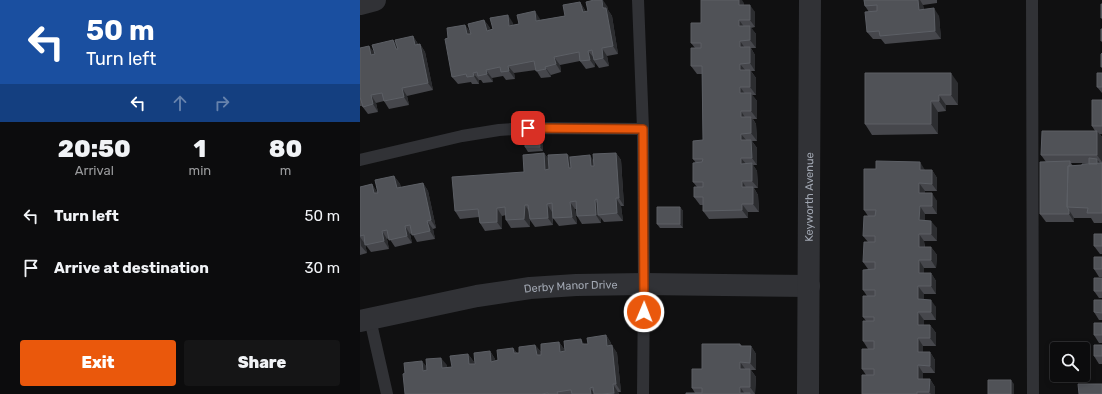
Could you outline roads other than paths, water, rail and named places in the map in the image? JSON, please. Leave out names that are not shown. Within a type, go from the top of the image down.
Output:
[{"type":"street","points":[[360,4],[375,0]]},
{"type":"street","name":"Keyworth Avenue","points":[[808,394],[810,0]]},
{"type":"street","name":"Derby Manor Drive","points":[[365,320],[477,296],[530,288],[576,285],[644,284],[809,286]]},
{"type":"lane","points":[[638,0],[643,129],[643,394]]},
{"type":"lane","points":[[1032,0],[1032,394]]},
{"type":"lane","points":[[360,160],[462,136],[499,130],[528,128],[643,129]]},
{"type":"lane","points":[[365,320],[388,394]]}]
